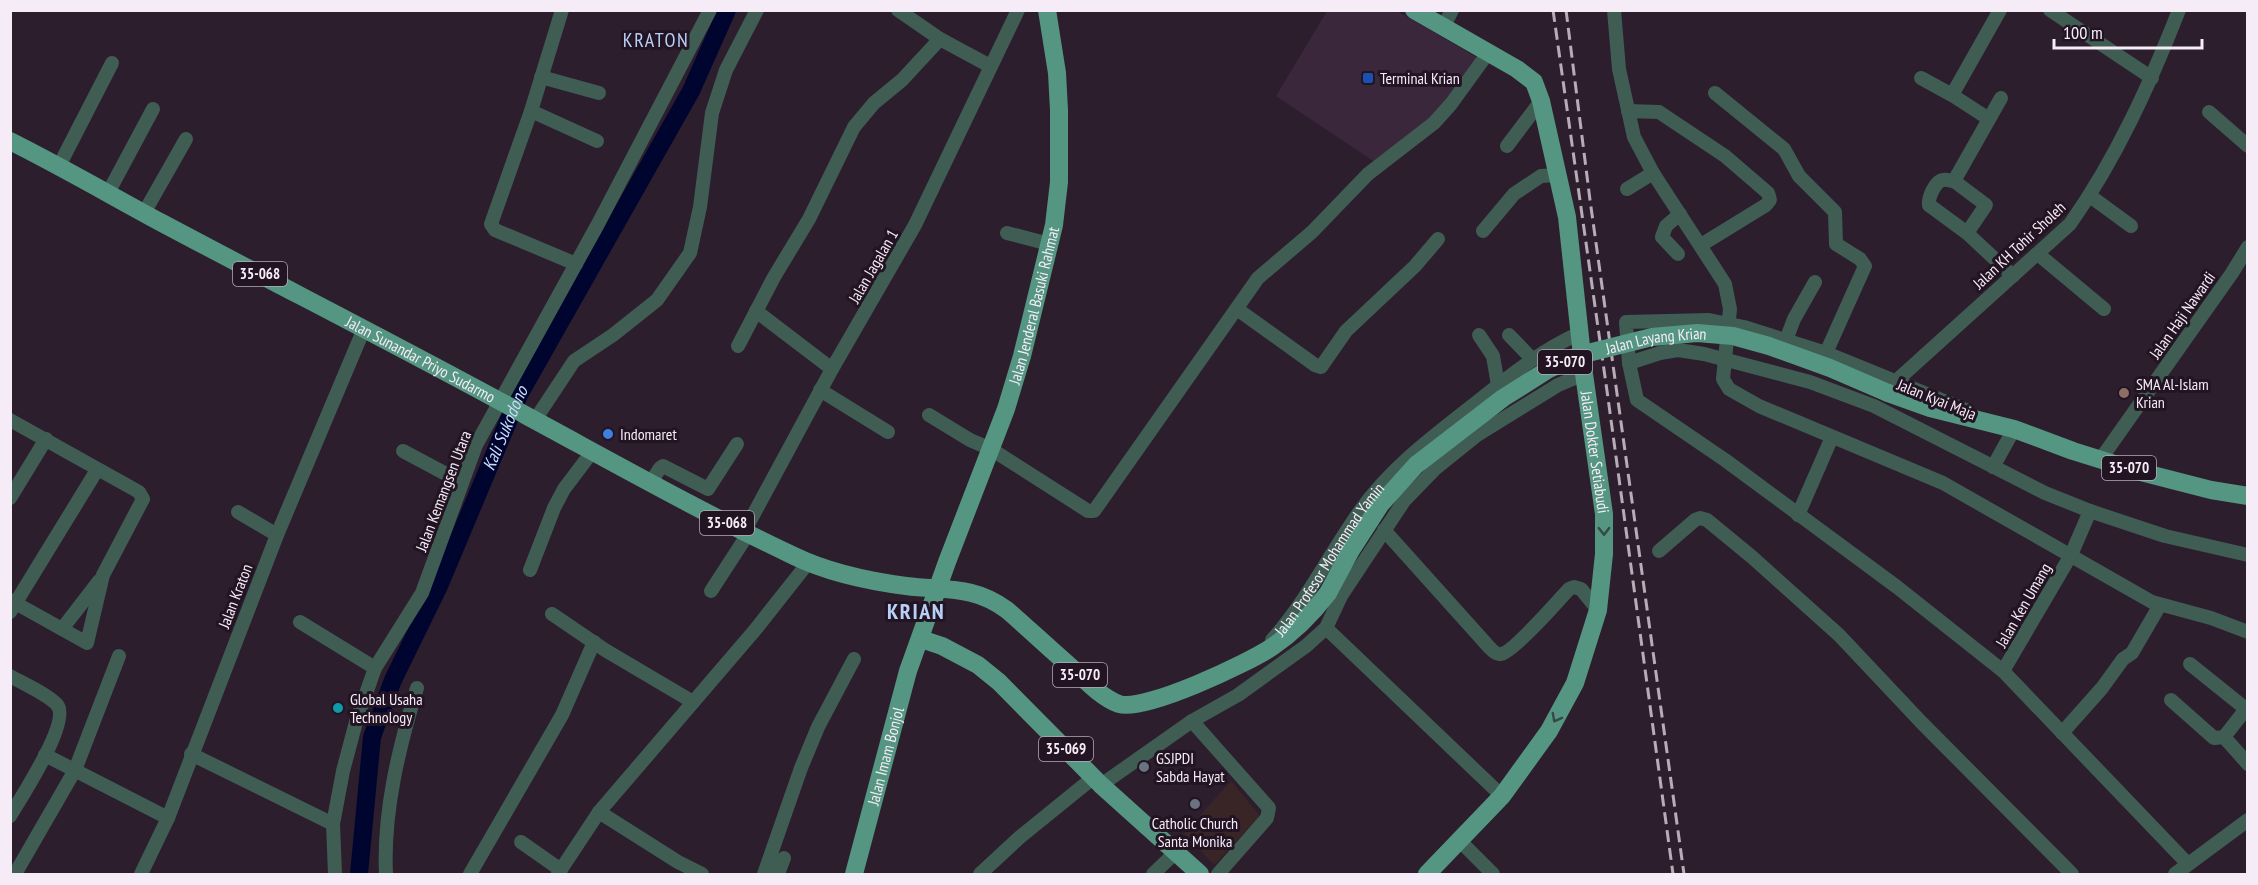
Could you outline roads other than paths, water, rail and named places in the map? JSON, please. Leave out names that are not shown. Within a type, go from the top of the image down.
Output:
[{"type":"main road","name":"Jalan Jenderal Basuki Rahmat","points":[[939,589],[947,562],[991,449],[1022,356],[1054,225],[1059,182],[1058,73],[1047,10]]},
{"type":"main road","name":"Jalan Dokter Setiabudi","points":[[1414,10],[1517,69],[1534,82],[1541,101],[1567,217],[1580,340],[1604,514],[1604,554],[1598,610],[1575,683],[1549,731],[1502,796],[1427,874]]},
{"type":"main road","name":"Jalan Sunandar Priyo Sudarmo","points":[[10,141],[592,452],[808,563],[859,578],[939,589]]},
{"type":"main road","name":"Jalan Layang Krian","points":[[1234,667],[1271,648],[1311,614],[1328,593],[1351,550],[1380,505],[1416,465],[1503,398],[1549,369],[1580,354],[1652,337],[1697,333],[1733,336],[1770,346],[1892,388],[1930,408],[2013,431]]},
{"type":"main road","name":"35-070","points":[[2013,431],[2202,488],[2247,496]]},
{"type":"main road","name":"Jalan Imam Bonjol","points":[[854,874],[908,671],[939,589]]},
{"type":"main road","name":"Jalan Profesor Mohammad Yamin","points":[[939,589],[975,592],[999,604],[1088,682],[1122,705],[1157,699],[1234,667]]},
{"type":"main road","name":"35-069","points":[[921,639],[960,655],[992,676],[1097,781],[1200,874]]},
{"type":"street","points":[[562,10],[531,111],[491,219],[491,227],[576,264]]},
{"type":"street","name":"Jalan Kemangsen Utara","points":[[335,874],[333,824],[343,771],[356,722],[375,668],[422,592],[476,445],[505,404],[710,10]]},
{"type":"street","points":[[533,419],[574,361],[644,312],[657,300],[690,253],[700,207],[712,113],[726,70],[757,10]]},
{"type":"street","points":[[898,10],[940,39],[990,66]]},
{"type":"street","name":"Jalan Jagalan 1","points":[[711,591],[746,533],[820,390],[915,225],[1018,10]]},
{"type":"street","points":[[1443,28],[1452,10]]},
{"type":"street","points":[[1614,10],[1619,69],[1634,137],[1653,173],[1725,284],[1730,309],[1723,379],[1729,389],[1759,406],[1943,483],[2160,605],[2211,618],[2247,632]]},
{"type":"street","points":[[1952,95],[2000,10]]},
{"type":"street","points":[[2050,10],[2152,78]]},
{"type":"street","name":"Jalan KH Tohir Sholeh","points":[[1892,388],[2070,224],[2090,196],[2152,78],[2179,10]]},
{"type":"street","points":[[738,346],[809,219],[854,128],[874,103],[902,80],[940,39]]},
{"type":"street","points":[[929,415],[970,440],[991,449],[1088,511],[1094,511],[1258,278],[1312,232],[1368,174],[1434,123],[1451,104],[1488,53]]},
{"type":"street","points":[[59,166],[112,63]]},
{"type":"street","points":[[541,77],[599,93]]},
{"type":"street","points":[[1921,78],[1989,118]]},
{"type":"street","points":[[1715,93],[1784,149],[1802,178],[1835,212],[1836,244],[1860,259],[1865,266],[1826,353]]},
{"type":"street","points":[[1954,181],[2001,98]]},
{"type":"street","points":[[1507,146],[1541,101]]},
{"type":"street","points":[[108,193],[153,109]]},
{"type":"street","points":[[531,111],[597,141]]},
{"type":"street","points":[[1628,111],[1659,112],[1725,156],[1768,193],[1770,200],[1766,205],[1701,245]]},
{"type":"street","points":[[2209,112],[2247,146]]},
{"type":"street","points":[[144,213],[186,139]]},
{"type":"street","points":[[1627,189],[1653,173]]},
{"type":"street","points":[[1483,231],[1514,194],[1542,176],[1557,175]]},
{"type":"street","points":[[1967,233],[1986,205],[1954,181],[1944,179],[1940,181],[1927,202],[1929,205],[1967,233],[2013,276]]},
{"type":"street","points":[[2090,196],[2132,226]]},
{"type":"street","points":[[1677,254],[1662,237],[1666,226],[1680,214]]},
{"type":"street","points":[[1007,233],[1049,244]]},
{"type":"street","points":[[1236,309],[1321,367],[1346,331],[1415,266],[1438,239]]},
{"type":"street","name":"Jalan Haji Nawardi","points":[[2100,459],[2232,273],[2247,248]]},
{"type":"street","points":[[2038,254],[2104,309]]},
{"type":"street","points":[[1786,340],[1794,319],[1815,282]]},
{"type":"street","points":[[756,311],[832,369]]},
{"type":"street","name":"Jalan Kyai Maja","points":[[1629,360],[1626,322],[1709,320],[1729,328],[1786,340],[1826,353],[1892,388]]},
{"type":"street","name":"Jalan Kraton","points":[[141,874],[168,818],[277,535],[363,330]]},
{"type":"street","points":[[1479,335],[1493,356],[1498,385]]},
{"type":"street","points":[[1509,335],[1532,359]]},
{"type":"street","name":"Jalan Profesor Mohammad Yamin","points":[[1234,667],[1271,641],[1284,626],[1360,511],[1381,485],[1429,459],[1498,385],[1532,359],[1562,341],[1580,340]]},
{"type":"street","points":[[2188,864],[2003,671],[1897,587],[1725,460],[1636,400],[1629,360],[1678,350],[1704,354],[1726,353],[1874,406],[1994,464],[2045,493],[2090,511],[2165,536],[2247,555]]},
{"type":"street","points":[[980,874],[1020,837],[1097,781],[1238,695],[1306,646],[1326,628],[1341,597],[1429,459],[1477,435],[1558,385],[1584,372]]},
{"type":"street","points":[[820,390],[888,432]]},
{"type":"street","points":[[10,420],[139,492],[143,499],[103,575],[62,629]]},
{"type":"street","points":[[1994,464],[2013,431]]},
{"type":"street","points":[[1798,515],[1832,437]]},
{"type":"street","points":[[10,498],[46,439]]},
{"type":"street","points":[[651,482],[663,466],[708,489],[737,444]]},
{"type":"street","points":[[403,451],[461,482]]},
{"type":"street","points":[[530,570],[554,508],[564,489],[592,452]]},
{"type":"street","points":[[97,470],[12,605],[87,643],[103,575]]},
{"type":"street","name":"Jalan Ken Umang","points":[[2003,671],[2071,555],[2090,511]]},
{"type":"street","points":[[238,512],[277,535]]},
{"type":"street","points":[[1659,550],[1695,520],[1700,518],[1707,520],[1839,635],[1921,722],[2072,874]]},
{"type":"street","points":[[1384,530],[1497,654],[1502,654],[1514,646],[1569,589],[1574,587],[1581,589],[1598,610]]},
{"type":"street","points":[[521,842],[559,872],[599,812],[808,563]]},
{"type":"street","points":[[2062,733],[2102,688],[2123,659],[2132,654],[2160,605]]},
{"type":"street","points":[[552,614],[693,702]]},
{"type":"street","points":[[300,622],[375,668]]},
{"type":"street","points":[[1326,628],[1502,796]]},
{"type":"street","points":[[470,874],[562,715],[594,642]]},
{"type":"street","points":[[15,874],[75,770],[119,656]]},
{"type":"street","points":[[764,874],[805,758],[818,727],[854,659]]},
{"type":"street","points":[[2171,700],[2214,738],[2224,737],[2247,707],[2190,664]]},
{"type":"street","points":[[10,676],[53,701],[59,708],[60,718],[45,755],[10,816]]},
{"type":"street","points":[[386,874],[385,859],[390,808],[404,732],[417,688]]},
{"type":"street","points":[[1192,721],[1269,808],[1267,818],[1218,874]]},
{"type":"street","points":[[2224,737],[2247,764]]},
{"type":"street","points":[[191,754],[333,824]]},
{"type":"street","points":[[45,755],[168,818]]},
{"type":"street","points":[[599,812],[678,862],[702,874]]},
{"type":"street","points":[[2175,874],[2245,827]]},
{"type":"street","points":[[1459,840],[1493,874]]},
{"type":"street","points":[[1153,874],[1175,853]]},
{"type":"street","points":[[778,874],[784,858]]},
{"type":"waterway","name":"Kali Sukodono","points":[[359,874],[372,737],[393,680],[439,586],[520,393],[691,91],[727,10]]},
{"type":"railway","points":[[1553,10],[1673,874]]},
{"type":"railway","points":[[1566,10],[1590,200],[1684,874]]},
{"type":"place","name":"Terminal Krian","points":[[1368,78]]},
{"type":"place","name":"SMA Al-Islam Krian","points":[[2124,393]]},
{"type":"place","name":"Indomaret","points":[[608,434]]},
{"type":"place","name":"Global Usaha Technology","points":[[338,708]]},
{"type":"place","name":"GSJPDI Sabda Hayat","points":[[1144,767]]},
{"type":"place","name":"Catholic Church Santa Monika","points":[[1195,804]]},
{"type":"district","name":"KRATON","points":[[656,40]]},
{"type":"district","name":"KRIAN","points":[[916,611]]}]
